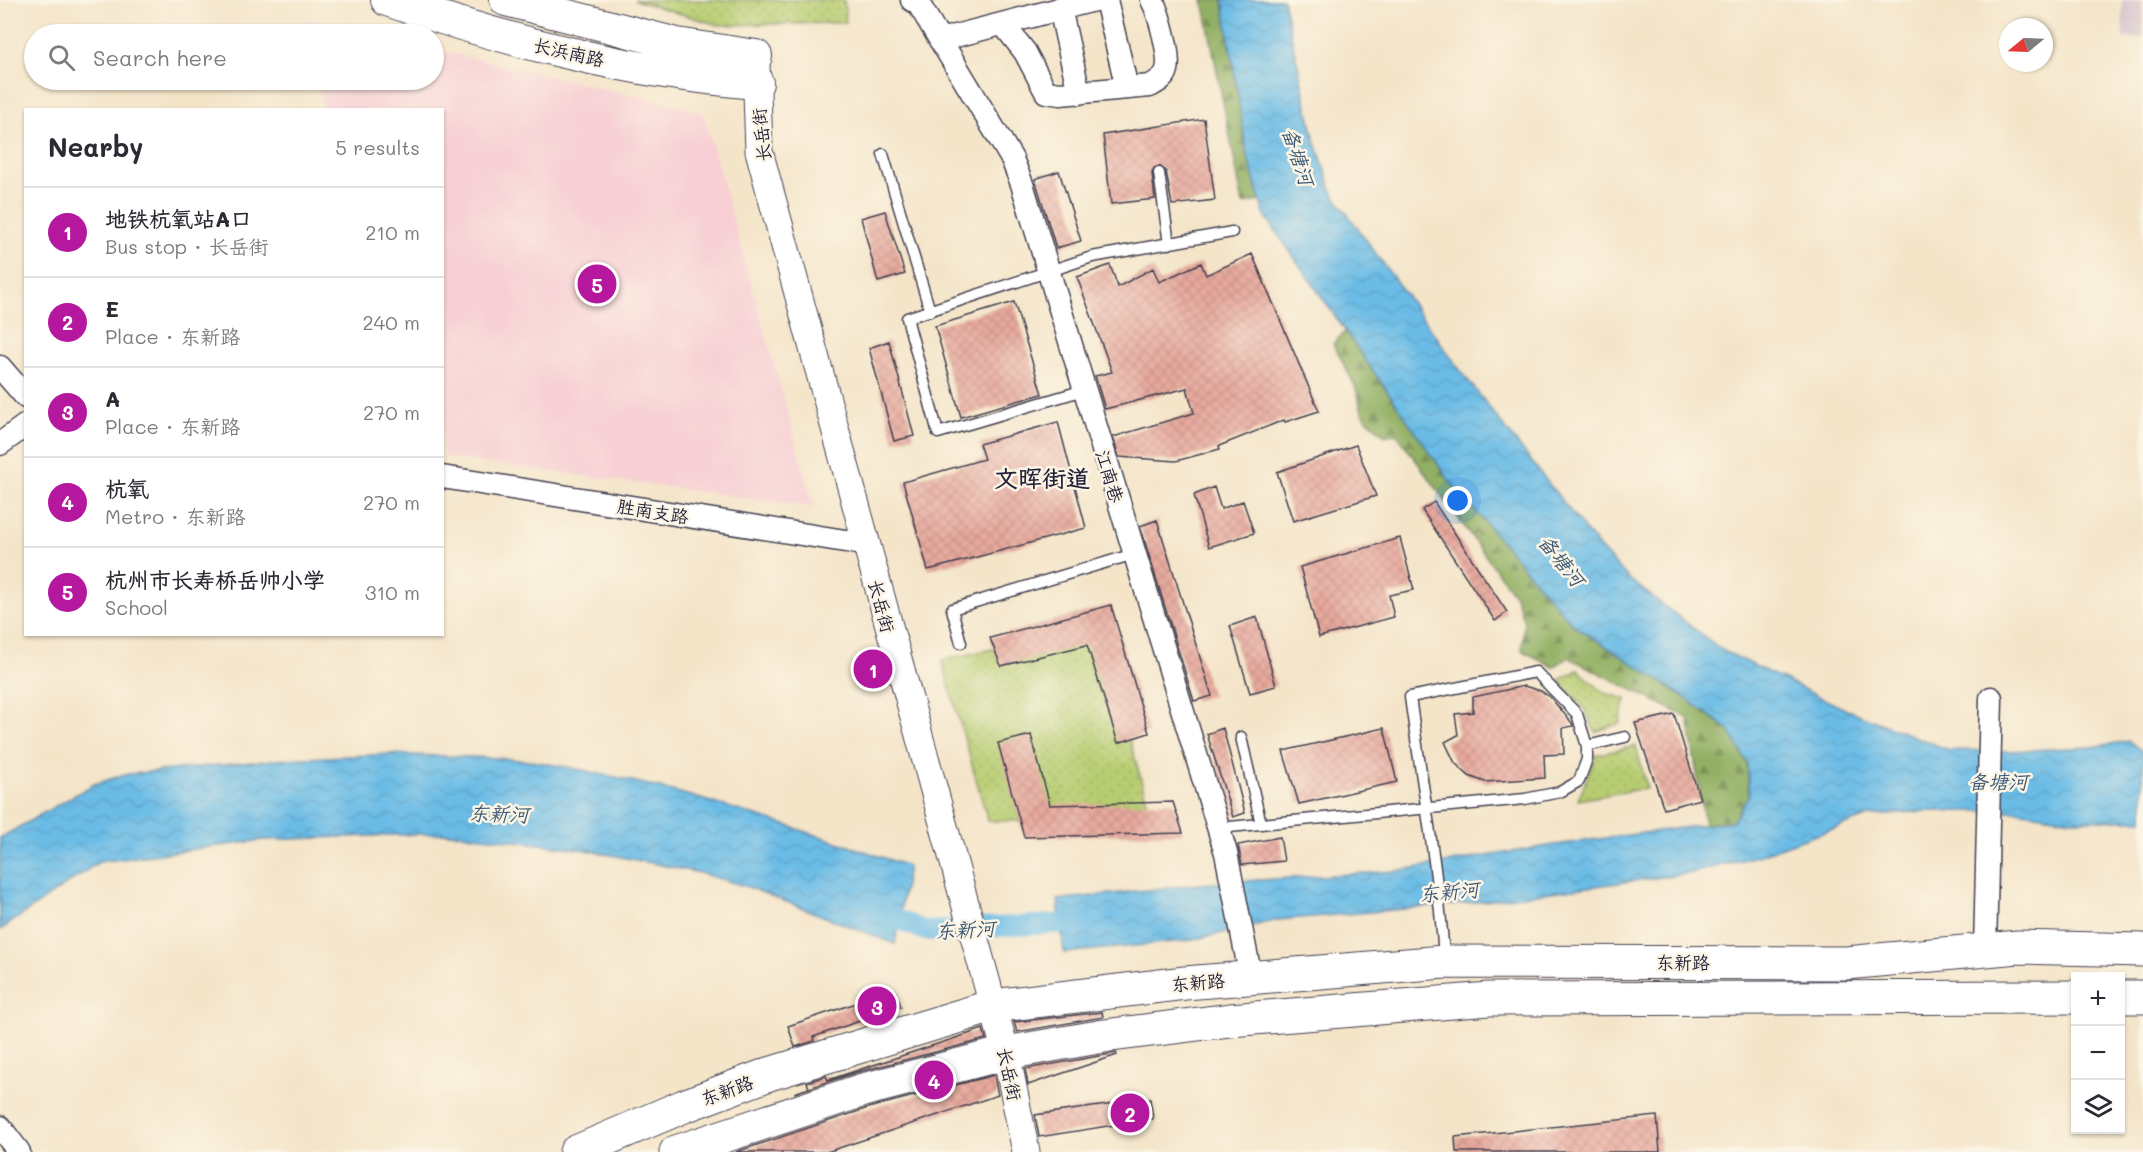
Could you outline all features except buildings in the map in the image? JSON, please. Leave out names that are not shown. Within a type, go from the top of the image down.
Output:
[{"type":"main road","name":"长浜南路","points":[[387,0],[450,21],[564,53],[712,80],[756,70]]},
{"type":"main road","name":"长浜南路","points":[[506,0],[677,44],[756,70]]},
{"type":"main road","name":"东新路","points":[[1846,963],[2018,947],[2133,989]]},
{"type":"main road","name":"东新路","points":[[576,1152],[684,1106],[769,1074],[993,1006],[1185,983],[1444,962],[1846,963],[2133,989]]},
{"type":"main road","name":"东新路","points":[[676,1152],[863,1090],[1006,1053],[1104,1036],[1230,1020],[1489,999],[2071,997]]},
{"type":"main road","name":"东新路","points":[[1844,999],[2016,1019],[2071,1019]]},
{"type":"street","name":"江南巷","points":[[912,0],[918,3],[1012,159],[1022,184],[1083,390],[1219,828],[1251,978]]},
{"type":"street","points":[[940,40],[1094,0]]},
{"type":"street","points":[[1106,0],[1127,88]]},
{"type":"street","points":[[1004,24],[1025,52],[1046,92],[1079,93],[1150,86],[1162,80],[1168,70],[1164,38],[1152,0]]},
{"type":"street","points":[[1060,8],[1079,93]]},
{"type":"street","name":"长岳街","points":[[756,70],[759,151],[864,544],[1006,1053],[1026,1152]]},
{"type":"street","points":[[0,367],[24,395]]},
{"type":"street","points":[[0,444],[24,426]]},
{"type":"street","name":"胜南支路","points":[[444,477],[864,544]]},
{"type":"street","points":[[1985,950],[1990,698]]},
{"type":"street","points":[[0,1127],[19,1152]]},
{"type":"lane","points":[[883,154],[930,311]]},
{"type":"lane","points":[[1159,173],[1168,244]]},
{"type":"lane","points":[[1083,390],[938,432],[907,318],[1092,257],[1232,232]]},
{"type":"lane","points":[[961,643],[952,609],[1134,554]]},
{"type":"lane","points":[[1219,828],[1426,809],[1525,799],[1560,792],[1579,781],[1587,759],[1587,746],[1577,714],[1536,672],[1410,697],[1426,809],[1441,917],[1444,962]]},
{"type":"lane","points":[[1241,737],[1261,824]]},
{"type":"lane","points":[[1587,746],[1625,737]]},
{"type":"shaded area","points":[[2122,0],[2143,0],[2143,38],[2123,38]]},
{"type":"shaded area","points":[[305,19],[327,24],[306,24]]},
{"type":"shaded area","points":[[444,51],[703,112],[814,507],[444,457],[444,108],[324,108],[320,90],[444,90]]},
{"type":"green space","points":[[634,0],[844,0],[846,23],[718,25]]},
{"type":"green space","points":[[1203,0],[1223,0],[1247,154],[1260,201],[1243,204]]},
{"type":"green space","points":[[1346,331],[1449,480],[1573,625],[1683,696],[1729,730],[1747,763],[1749,795],[1733,821],[1705,825],[1688,718],[1568,657],[1554,667],[1522,650],[1524,622],[1515,596],[1396,433],[1385,436],[1363,415],[1355,386],[1333,344]]},
{"type":"green space","points":[[1098,626],[1152,819],[988,821],[942,660]]},
{"type":"green space","points":[[1578,670],[1604,693],[1626,699],[1620,723],[1595,732],[1584,708],[1559,680]]},
{"type":"green space","points":[[1636,746],[1647,788],[1578,800],[1596,755]]},
{"type":"water","name":"备塘河","points":[[1223,0],[1283,0],[1314,137],[1333,194],[1463,374],[1596,544],[1628,578],[1722,650],[1847,710],[1949,750],[2008,751],[2092,747],[2129,741],[2143,752],[2143,820],[2072,820],[2017,811],[1926,811],[1869,816],[1760,855],[1692,873],[1462,904],[1277,920],[1193,940],[1064,953],[1058,900],[1200,884],[1396,871],[1554,845],[1733,821],[1749,795],[1747,763],[1729,730],[1683,696],[1573,625],[1449,480],[1264,214],[1247,154]]},
{"type":"water","points":[[392,754],[506,759],[590,771],[727,807],[908,866],[895,944],[748,887],[700,873],[587,850],[450,833],[263,840],[99,862],[0,930],[0,838],[94,784],[128,774],[284,759]]},
{"type":"waterway","name":"东新河","points":[[874,910],[926,931],[1086,922]]},
{"type":"place","name":"杭州市长寿桥岳帅小学","points":[[597,284]]},
{"type":"place","name":"地铁杭氧站A口","points":[[873,669]]},
{"type":"place","name":"A","points":[[877,1006]]},
{"type":"place","name":"杭氧","points":[[934,1080]]},
{"type":"place","name":"E","points":[[1130,1113]]},
{"type":"district","name":"文晖街道","points":[[1042,477]]}]
